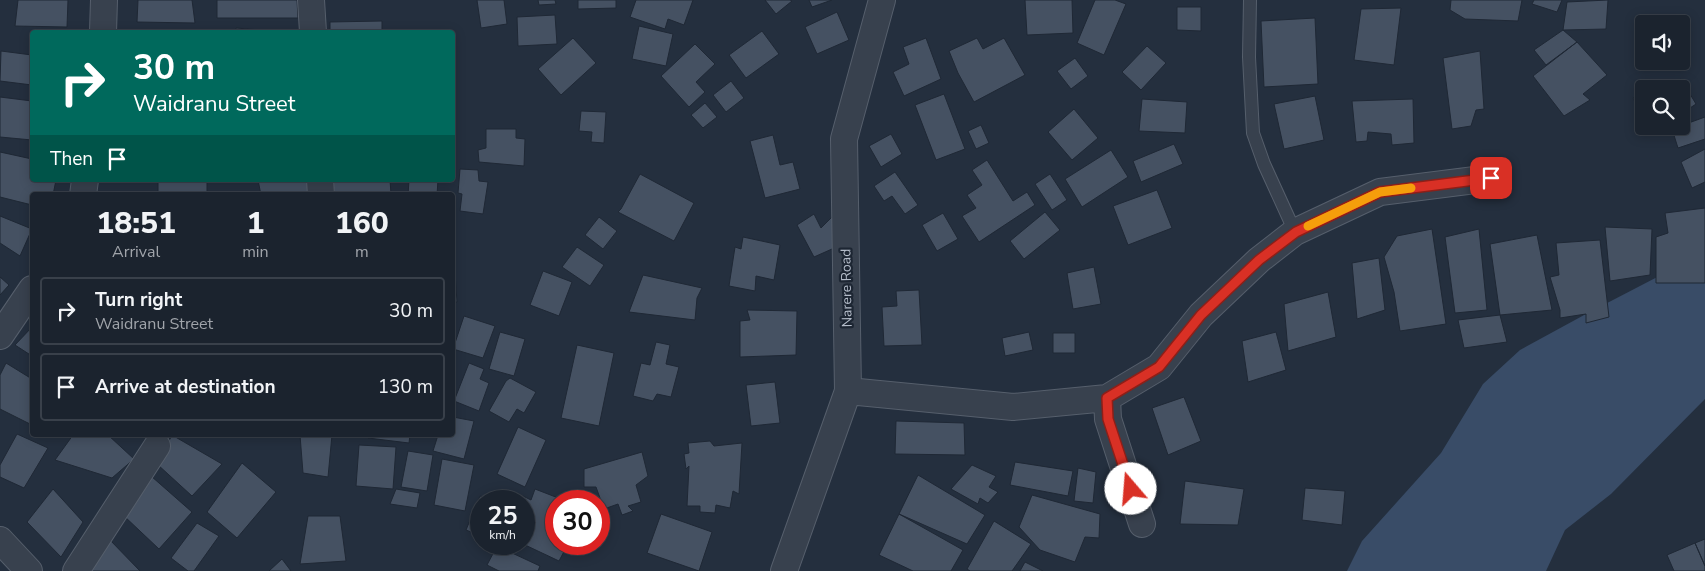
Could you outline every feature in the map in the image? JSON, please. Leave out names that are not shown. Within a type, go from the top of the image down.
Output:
[{"type":"street","points":[[103,30],[104,0]]},
{"type":"street","points":[[311,0],[313,30]]},
{"type":"street","name":"Narere Road","points":[[784,571],[848,391],[844,139],[882,0]]},
{"type":"street","points":[[848,391],[1013,407],[1107,398],[1159,367],[1201,315],[1259,260],[1296,232],[1380,192],[1491,178]]},
{"type":"street","points":[[0,336],[30,292]]},
{"type":"street","points":[[1107,398],[1108,419],[1142,524]]},
{"type":"street","points":[[76,571],[157,446]]},
{"type":"street","points":[[0,540],[29,571]]},
{"type":"lane","points":[[1250,0],[1249,57],[1252,133],[1264,164],[1296,232]]},
{"type":"water","points":[[1705,255],[1705,399],[1611,494],[1565,530],[1546,571],[1347,571],[1362,541],[1441,453],[1483,384],[1520,350],[1665,273]]},
{"type":"building","points":[[18,0],[68,0],[67,27],[15,26]]},
{"type":"building","points":[[138,0],[192,0],[195,23],[137,22]]},
{"type":"building","points":[[217,0],[297,0],[298,18],[217,18]]},
{"type":"building","points":[[477,0],[504,0],[507,24],[481,28]]},
{"type":"building","points":[[538,0],[555,0],[556,4],[539,5]]},
{"type":"building","points":[[578,0],[616,0],[616,8],[578,9]]},
{"type":"building","points":[[636,0],[693,0],[684,25],[668,19],[665,29],[630,17]]},
{"type":"building","points":[[765,0],[790,0],[792,1],[776,14]]},
{"type":"building","points":[[809,0],[832,0],[812,7]]},
{"type":"building","points":[[1025,0],[1072,0],[1073,33],[1027,35]]},
{"type":"building","points":[[1095,0],[1115,0],[1126,4],[1104,55],[1077,43]]},
{"type":"building","points":[[1451,0],[1522,0],[1518,21],[1465,19],[1450,10]]},
{"type":"building","points":[[1534,0],[1562,0],[1557,12],[1532,4]]},
{"type":"building","points":[[1608,0],[1606,29],[1563,30],[1567,2]]},
{"type":"building","points":[[1177,7],[1201,7],[1201,31],[1177,30]]},
{"type":"building","points":[[1401,8],[1394,65],[1354,60],[1361,9]]},
{"type":"building","points":[[837,12],[849,40],[817,54],[805,27]]},
{"type":"building","points":[[555,15],[557,44],[518,46],[517,17]]},
{"type":"building","points":[[1315,18],[1318,84],[1264,87],[1261,21]]},
{"type":"building","points":[[382,21],[382,30],[330,30],[330,22]]},
{"type":"building","points":[[639,26],[673,34],[666,66],[632,59]]},
{"type":"building","points":[[236,28],[260,30],[236,30]]},
{"type":"building","points":[[1563,30],[1577,42],[1546,65],[1534,50]]},
{"type":"building","points":[[762,31],[779,54],[746,78],[729,55]]},
{"type":"building","points":[[573,38],[596,63],[561,95],[538,69]]},
{"type":"building","points":[[926,38],[941,79],[904,96],[893,72],[909,64],[903,47]]},
{"type":"building","points":[[977,38],[983,49],[1004,38],[1025,75],[974,102],[958,73],[949,51]]},
{"type":"building","points":[[1577,42],[1607,75],[1583,94],[1590,100],[1564,116],[1533,76]]},
{"type":"building","points":[[695,44],[715,64],[696,82],[705,92],[689,107],[661,76]]},
{"type":"building","points":[[1147,46],[1166,63],[1141,90],[1122,72]]},
{"type":"building","points":[[1,51],[30,55],[30,85],[0,81]]},
{"type":"building","points":[[1480,51],[1484,109],[1476,110],[1471,126],[1452,129],[1443,58]]},
{"type":"building","points":[[1075,58],[1088,76],[1071,89],[1057,71]]},
{"type":"building","points":[[731,81],[744,98],[726,112],[713,95]]},
{"type":"building","points":[[944,94],[965,149],[936,160],[915,105]]},
{"type":"building","points":[[1690,94],[1696,104],[1690,108]]},
{"type":"building","points":[[1315,96],[1324,140],[1284,149],[1274,104]]},
{"type":"building","points":[[0,97],[30,101],[30,140],[0,137]]},
{"type":"building","points":[[1142,99],[1187,102],[1185,133],[1139,131]]},
{"type":"building","points":[[1413,99],[1414,143],[1392,145],[1391,134],[1368,132],[1367,141],[1356,142],[1352,101]]},
{"type":"building","points":[[705,103],[717,117],[703,128],[691,115]]},
{"type":"building","points":[[1074,109],[1098,138],[1072,160],[1048,132]]},
{"type":"building","points":[[581,111],[606,112],[604,143],[591,142],[592,132],[579,131]]},
{"type":"building","points":[[1705,117],[1705,139],[1678,148],[1674,135],[1690,135],[1690,122]]},
{"type":"building","points":[[981,125],[989,143],[976,149],[968,131]]},
{"type":"building","points":[[486,129],[516,129],[516,138],[525,139],[524,166],[479,162],[478,150],[486,148]]},
{"type":"building","points":[[891,134],[902,154],[881,167],[869,146]]},
{"type":"building","points":[[773,135],[780,165],[793,162],[800,189],[765,198],[750,141]]},
{"type":"building","points":[[1174,144],[1183,164],[1141,182],[1133,161]]},
{"type":"building","points":[[1705,149],[1705,182],[1692,188],[1681,162]]},
{"type":"building","points":[[1111,150],[1128,177],[1082,207],[1065,179]]},
{"type":"building","points":[[0,152],[30,159],[30,182],[56,182],[54,192],[30,192],[30,204],[0,197]]},
{"type":"building","points":[[987,160],[1013,201],[1027,192],[1035,205],[979,242],[962,216],[976,208],[967,195],[982,185],[972,170]]},
{"type":"building","points":[[460,169],[478,170],[479,181],[488,182],[483,214],[460,211],[462,194],[458,193]]},
{"type":"building","points":[[895,172],[918,205],[905,214],[892,196],[884,201],[874,186]]},
{"type":"building","points":[[640,174],[694,203],[674,241],[618,212]]},
{"type":"building","points":[[1050,174],[1067,200],[1052,210],[1035,184]]},
{"type":"building","points":[[158,182],[207,182],[207,192],[158,192]]},
{"type":"building","points":[[258,182],[314,182],[315,192],[260,192]]},
{"type":"building","points":[[333,182],[390,182],[391,192],[334,192]]},
{"type":"building","points":[[409,182],[438,182],[437,192],[408,192]]},
{"type":"building","points":[[1157,190],[1172,228],[1128,245],[1113,206]]},
{"type":"building","points":[[1705,208],[1705,283],[1656,283],[1656,237],[1668,233],[1665,213]]},
{"type":"building","points":[[1045,212],[1060,230],[1024,259],[1010,241]]},
{"type":"building","points":[[943,213],[958,239],[937,251],[922,225]]},
{"type":"building","points":[[814,214],[821,228],[833,216],[841,245],[814,257],[797,225]]},
{"type":"building","points":[[0,216],[30,228],[30,234],[20,256],[0,243]]},
{"type":"building","points":[[599,217],[617,231],[603,249],[585,235]]},
{"type":"building","points":[[1605,227],[1652,229],[1650,275],[1610,281]]},
{"type":"building","points":[[1432,229],[1446,324],[1400,331],[1394,292],[1384,257],[1397,236]]},
{"type":"building","points":[[1479,229],[1487,310],[1455,313],[1445,237]]},
{"type":"building","points":[[1537,235],[1552,310],[1500,315],[1490,244]]},
{"type":"building","points":[[743,237],[780,245],[774,280],[756,276],[755,291],[729,286],[735,247],[741,249]]},
{"type":"building","points":[[1600,240],[1609,317],[1586,323],[1586,314],[1560,318],[1560,310],[1550,277],[1559,275],[1556,243]]},
{"type":"building","points":[[577,247],[604,265],[590,286],[562,267]]},
{"type":"building","points":[[1379,258],[1385,310],[1357,319],[1352,263]]},
{"type":"building","points":[[1094,267],[1101,304],[1073,309],[1067,273]]},
{"type":"building","points":[[543,271],[572,282],[559,316],[530,305]]},
{"type":"building","points":[[455,273],[457,302],[455,302]]},
{"type":"building","points":[[643,275],[702,288],[697,298],[695,320],[629,312]]},
{"type":"building","points":[[0,277],[9,285],[0,295]]},
{"type":"building","points":[[919,290],[922,345],[884,346],[882,307],[897,306],[896,291]]},
{"type":"building","points":[[1328,292],[1336,337],[1288,351],[1284,304]]},
{"type":"building","points":[[747,310],[797,311],[796,355],[740,357],[740,321],[750,320]]},
{"type":"building","points":[[1500,315],[1507,342],[1464,348],[1458,320]]},
{"type":"building","points":[[464,316],[495,326],[483,358],[455,350],[455,343]]},
{"type":"building","points":[[30,329],[30,355],[15,345]]},
{"type":"building","points":[[500,332],[525,339],[514,376],[489,369]]},
{"type":"building","points":[[1029,332],[1033,350],[1005,356],[1002,338]]},
{"type":"building","points":[[1276,332],[1286,370],[1248,382],[1242,341]]},
{"type":"building","points":[[1053,333],[1075,333],[1075,353],[1053,353]]},
{"type":"building","points":[[656,342],[670,345],[666,364],[679,367],[671,397],[657,394],[653,401],[633,396],[641,363],[650,365]]},
{"type":"building","points":[[577,345],[614,353],[599,426],[561,418]]},
{"type":"building","points":[[6,363],[30,378],[30,424],[0,409],[0,375]]},
{"type":"building","points":[[469,363],[484,369],[480,379],[489,383],[479,411],[455,401]]},
{"type":"building","points":[[510,378],[536,392],[524,413],[517,409],[509,422],[489,411],[506,381]]},
{"type":"building","points":[[775,382],[780,423],[751,426],[746,385]]},
{"type":"building","points":[[1184,397],[1201,441],[1168,455],[1152,408]]},
{"type":"building","points":[[455,417],[474,421],[464,459],[433,451],[437,437],[455,437]]},
{"type":"building","points":[[896,421],[964,423],[965,455],[895,454]]},
{"type":"building","points":[[518,427],[546,440],[525,487],[497,474]]},
{"type":"building","points":[[17,434],[48,448],[24,488],[0,477],[0,465]]},
{"type":"building","points":[[72,437],[110,437],[134,459],[112,478],[55,460]]},
{"type":"building","points":[[171,437],[175,437],[222,464],[192,496],[157,464]]},
{"type":"building","points":[[300,437],[332,437],[328,477],[303,473]]},
{"type":"building","points":[[368,437],[410,437],[409,443]]},
{"type":"building","points":[[710,441],[714,446],[742,443],[739,494],[733,491],[730,508],[716,505],[715,513],[700,512],[700,506],[687,506],[689,466],[686,469],[684,454],[689,453],[688,443]]},
{"type":"building","points":[[359,445],[396,447],[393,489],[356,486]]},
{"type":"building","points":[[408,451],[433,455],[427,491],[401,487]]},
{"type":"building","points":[[642,452],[648,476],[636,485],[641,502],[628,506],[633,511],[622,515],[618,504],[610,507],[610,490],[584,487],[584,469]]},
{"type":"building","points":[[442,459],[474,465],[465,511],[434,505]]},
{"type":"building","points":[[1015,462],[1073,471],[1068,496],[1010,485]]},
{"type":"building","points":[[242,463],[276,492],[237,538],[207,512]]},
{"type":"building","points":[[972,465],[996,476],[989,487],[998,492],[988,503],[980,498],[978,504],[951,489]]},
{"type":"building","points":[[1078,468],[1096,472],[1093,503],[1074,501]]},
{"type":"building","points":[[918,475],[985,515],[967,544],[899,514]]},
{"type":"building","points":[[151,476],[192,512],[159,549],[123,515]]},
{"type":"building","points":[[1185,481],[1244,489],[1238,525],[1180,524]]},
{"type":"building","points":[[1305,488],[1345,491],[1342,525],[1302,520]]},
{"type":"building","points":[[53,489],[83,522],[61,557],[27,522]]},
{"type":"building","points":[[396,489],[420,493],[417,508],[390,504]]},
{"type":"building","points":[[535,490],[545,493],[545,554],[535,550]]},
{"type":"building","points":[[1032,495],[1100,514],[1099,538],[1085,537],[1075,562],[1040,550],[1019,527]]},
{"type":"building","points":[[661,514],[712,532],[699,571],[647,553]]},
{"type":"building","points":[[899,514],[963,550],[951,571],[913,571],[879,555]]},
{"type":"building","points":[[308,516],[340,516],[346,561],[300,564]]},
{"type":"building","points":[[470,520],[470,532],[466,530]]},
{"type":"building","points":[[994,521],[1031,544],[1012,571],[970,571],[967,569]]},
{"type":"building","points":[[197,523],[219,536],[194,571],[188,571],[171,558]]},
{"type":"building","points":[[1705,539],[1705,566],[1695,543]]},
{"type":"building","points":[[110,540],[140,571],[85,571]]},
{"type":"building","points":[[1695,543],[1705,566],[1705,571],[1674,571],[1667,555]]},
{"type":"building","points":[[492,555],[516,555],[540,566],[538,571],[499,571],[487,565]]},
{"type":"building","points":[[546,555],[562,555],[559,561]]},
{"type":"building","points":[[282,559],[291,571],[269,571]]},
{"type":"building","points":[[1025,562],[1043,571],[1020,571]]},
{"type":"slow traffic","points":[[1308,226],[1380,192],[1411,188]]},
{"type":"route","points":[[1131,489],[1108,419],[1107,398],[1159,367],[1201,315],[1259,260],[1296,232],[1380,192],[1491,178]]}]
